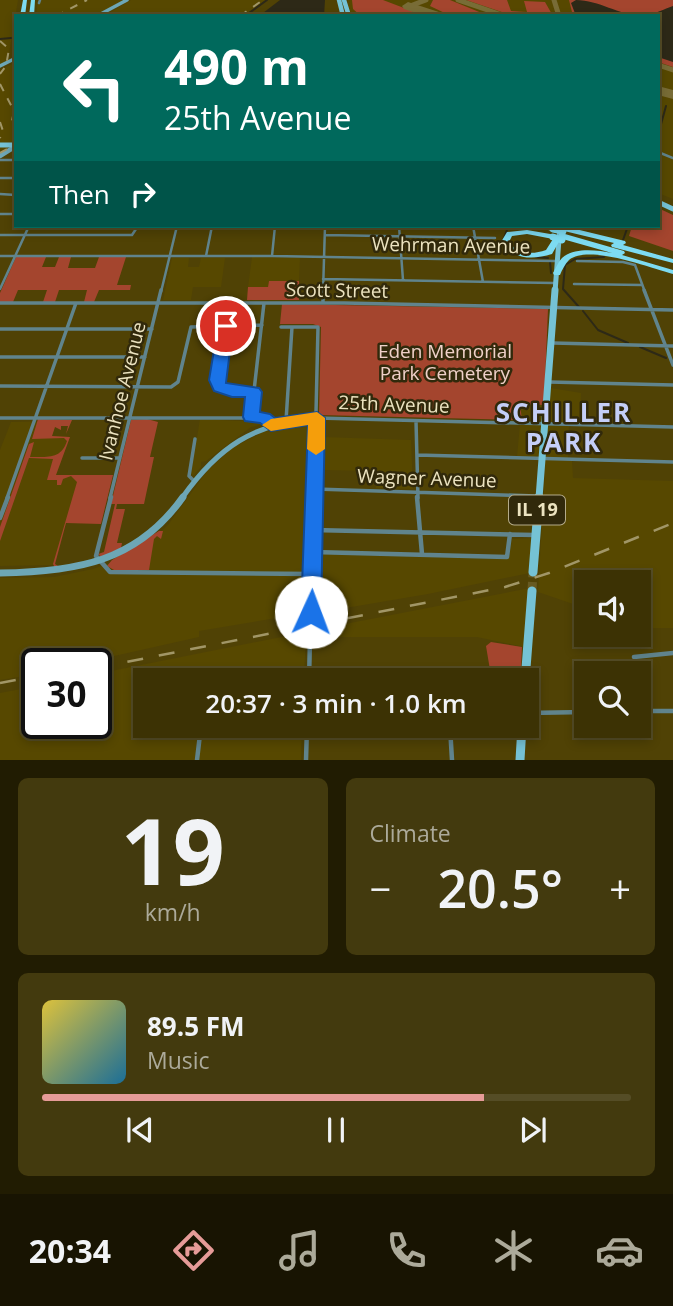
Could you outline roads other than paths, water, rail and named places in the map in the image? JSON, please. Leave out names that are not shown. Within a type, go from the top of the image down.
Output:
[{"type":"highway","points":[[536,228],[673,259]]},
{"type":"highway","points":[[558,231],[549,253],[537,256],[513,251],[505,242],[508,236],[519,232],[577,228],[673,259]]},
{"type":"highway","points":[[558,231],[673,269]]},
{"type":"highway","points":[[557,273],[566,259],[584,253],[673,269]]},
{"type":"main road","name":"IL 19","points":[[555,283],[558,231]]},
{"type":"main road","name":"IL 19","points":[[533,572],[558,231]]},
{"type":"main road","points":[[526,668],[532,590]]},
{"type":"main road","points":[[520,760],[521,738]]},
{"type":"street","points":[[101,14],[127,0]]},
{"type":"street","points":[[0,158],[14,146]]},
{"type":"street","points":[[0,289],[2,279],[28,228]]},
{"type":"street","points":[[0,235],[132,235],[137,228]]},
{"type":"street","name":"Ivanhoe Avenue","points":[[98,562],[96,552],[177,228]]},
{"type":"street","points":[[206,256],[212,228]]},
{"type":"street","points":[[272,256],[275,228]]},
{"type":"street","points":[[323,303],[325,228]]},
{"type":"street","points":[[399,228],[403,280]]},
{"type":"street","points":[[473,228],[482,282]]},
{"type":"street","points":[[325,235],[495,238]]},
{"type":"street","name":"Wehrman Avenue","points":[[0,256],[324,256],[555,261]]},
{"type":"street","points":[[577,261],[623,262],[635,265],[673,365]]},
{"type":"street","points":[[323,279],[555,283]]},
{"type":"street","points":[[574,284],[643,285]]},
{"type":"street","name":"Scott Street","points":[[0,303],[323,303],[673,310]]},
{"type":"street","points":[[0,518],[76,303]]},
{"type":"street","points":[[251,417],[264,303]]},
{"type":"street","points":[[0,386],[171,387],[176,385],[190,329],[197,326],[262,325]]},
{"type":"street","points":[[226,326],[217,383],[226,391],[254,392]]},
{"type":"street","points":[[281,327],[318,327],[311,612]]},
{"type":"street","points":[[286,421],[292,327]]},
{"type":"street","points":[[0,329],[152,329]]},
{"type":"street","points":[[551,343],[673,346]]},
{"type":"street","points":[[0,357],[145,357]]},
{"type":"street","points":[[547,382],[673,385]]},
{"type":"street","points":[[0,418],[251,417],[265,418],[271,425]]},
{"type":"street","name":"25th Avenue","points":[[0,573],[60,571],[98,562],[127,550],[154,531],[174,510],[210,461],[226,447],[271,425],[286,421],[317,418],[673,427]]},
{"type":"street","points":[[416,421],[417,492],[422,554]]},
{"type":"street","points":[[194,481],[190,475],[195,439]]},
{"type":"street","points":[[416,455],[673,463]]},
{"type":"street","points":[[82,458],[120,458]]},
{"type":"street","name":"Wagner Avenue","points":[[315,489],[538,496]]},
{"type":"street","points":[[313,530],[535,535]]},
{"type":"street","points":[[313,552],[507,557],[510,534]]},
{"type":"street","points":[[98,562],[106,570],[113,572],[312,574]]},
{"type":"street","points":[[309,668],[310,638]]},
{"type":"street","points":[[634,657],[673,653]]},
{"type":"street","points":[[651,711],[673,710]]},
{"type":"street","points":[[539,713],[574,712]]},
{"type":"street","points":[[197,760],[200,738]]},
{"type":"street","points":[[306,760],[307,738]]},
{"type":"street","points":[[450,738],[452,760]]},
{"type":"waterway","points":[[248,14],[267,0]]},
{"type":"waterway","points":[[0,39],[11,38]]},
{"type":"waterway","points":[[660,128],[666,106]]},
{"type":"waterway","points":[[506,228],[502,243],[511,252]]},
{"type":"waterway","points":[[623,240],[627,228]]},
{"type":"waterway","points":[[536,257],[548,258]]},
{"type":"waterway","points":[[579,307],[563,289],[565,265],[575,259],[604,257]]},
{"type":"waterway","points":[[550,262],[551,273]]},
{"type":"waterway","points":[[583,311],[598,330],[628,343]]},
{"type":"waterway","points":[[640,347],[666,358]]},
{"type":"tunnel","points":[[532,591],[533,572]]},
{"type":"railway","points":[[60,14],[87,0]]},
{"type":"railway","points":[[243,14],[263,0]]},
{"type":"railway","points":[[0,41],[9,49],[6,66],[0,74]]},
{"type":"railway","points":[[0,84],[14,111],[11,126]]},
{"type":"railway","points":[[0,122],[3,131],[0,138]]},
{"type":"railway","points":[[0,153],[14,145]]},
{"type":"railway","points":[[112,665],[505,587],[549,573],[673,523]]},
{"type":"railway","points":[[0,683],[21,679]]},
{"type":"district","name":"SCHILLER PARK","points":[[564,428]]},
{"type":"park label","name":"Eden Memorial Park Cemetery","points":[[445,362]]}]
